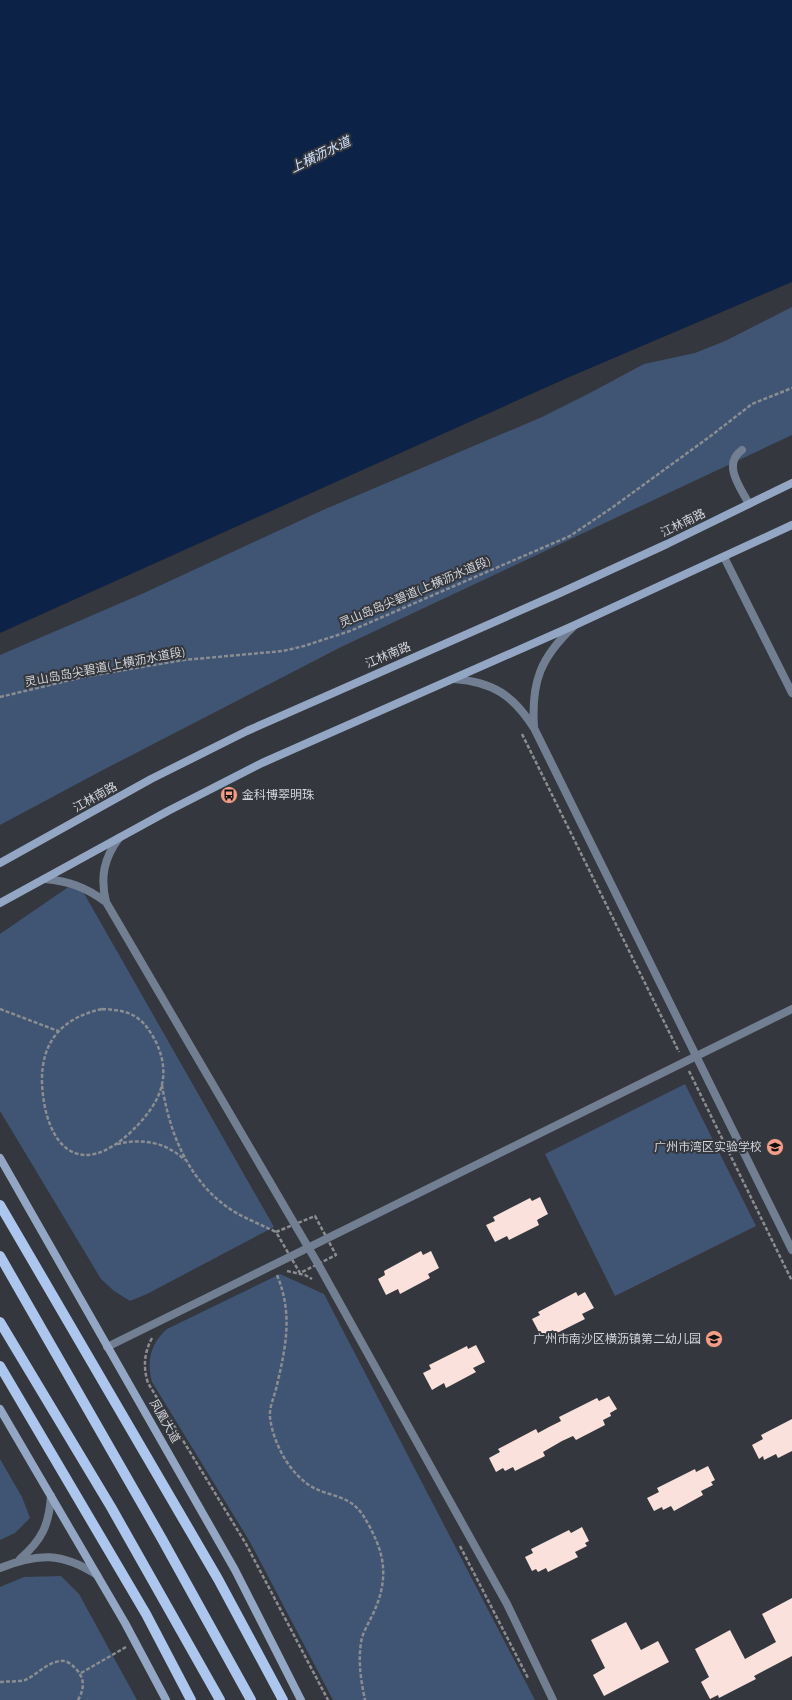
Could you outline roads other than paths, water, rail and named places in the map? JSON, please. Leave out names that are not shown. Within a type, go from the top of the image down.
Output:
[{"type":"main road","name":"江林南路","points":[[0,863],[151,779],[247,732],[560,593],[667,544],[792,483]]},
{"type":"main road","points":[[0,903],[168,811],[262,764],[575,625],[792,525]]},
{"type":"main road","points":[[0,909],[20,893]]},
{"type":"main road","name":"凤凰大道","points":[[0,1158],[235,1570],[301,1700]]},
{"type":"main road","points":[[0,1205],[218,1579],[283,1700]]},
{"type":"main road","points":[[0,1256],[162,1539],[251,1700]]},
{"type":"main road","points":[[0,1322],[111,1507],[220,1700]]},
{"type":"main road","points":[[0,1366],[146,1614],[191,1700]]},
{"type":"main road","points":[[0,1409],[97,1575],[166,1700]]},
{"type":"street","points":[[742,450],[736,454],[732,462],[732,470],[749,504]]},
{"type":"street","points":[[724,556],[792,693]]},
{"type":"street","points":[[534,728],[533,705],[536,682],[545,661],[558,641],[575,625]]},
{"type":"street","points":[[454,679],[474,680],[498,690],[510,697],[524,711],[534,728],[792,1250]]},
{"type":"street","points":[[119,838],[111,849],[103,875],[103,888],[106,902],[309,1248],[506,1604],[553,1700]]},
{"type":"street","points":[[45,879],[62,880],[78,885],[92,892],[106,902]]},
{"type":"street","points":[[108,1347],[792,1009]]},
{"type":"street","points":[[20,1560],[33,1548],[43,1532],[49,1514],[51,1496]]},
{"type":"street","points":[[0,1568],[20,1560],[33,1557],[60,1558],[73,1562],[97,1575]]},
{"type":"water","name":"上横沥水道","points":[[0,0],[792,0],[792,282],[567,378],[0,633]]},
{"type":"place","name":"金科博翠明珠","points":[[229,795]]},
{"type":"place","name":"广州市湾区实验学校","points":[[775,1147]]},
{"type":"place","name":"广州市南沙区横沥镇第二幼儿园","points":[[714,1339]]}]
